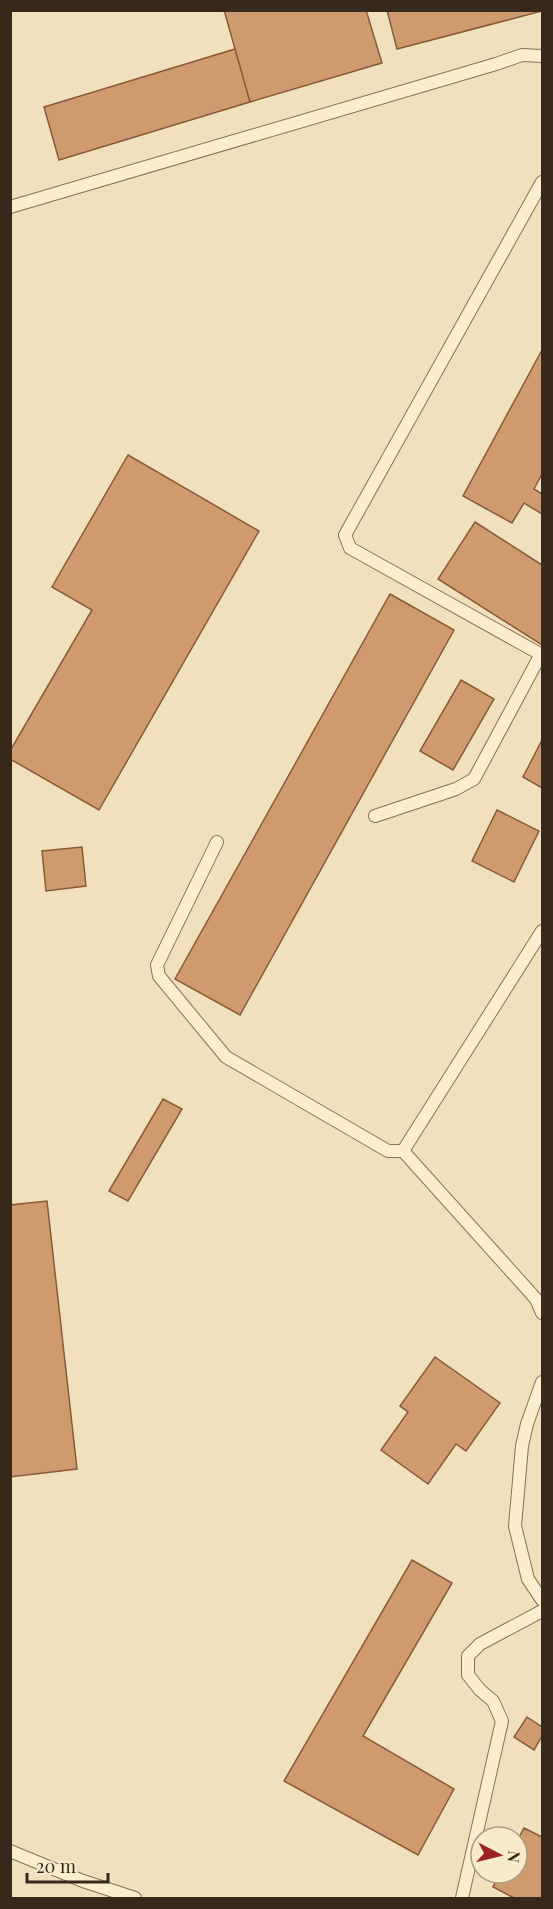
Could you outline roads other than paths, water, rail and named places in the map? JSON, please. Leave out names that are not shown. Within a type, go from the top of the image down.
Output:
[{"type":"lane","points":[[10,207],[522,55],[543,56]]},
{"type":"lane","points":[[375,816],[456,789],[474,779],[542,655],[350,548],[345,535],[543,182]]},
{"type":"lane","points":[[217,842],[157,965],[159,976],[226,1057],[388,1151],[404,1151],[536,1299],[543,1313]]},
{"type":"lane","points":[[404,1151],[543,931]]},
{"type":"lane","points":[[543,1382],[527,1424],[522,1446],[515,1526],[528,1580],[543,1600]]},
{"type":"lane","points":[[462,1899],[502,1721],[493,1701],[468,1675],[468,1656],[480,1644],[543,1611]]},
{"type":"lane","points":[[10,1851],[83,1881],[135,1899]]}]
